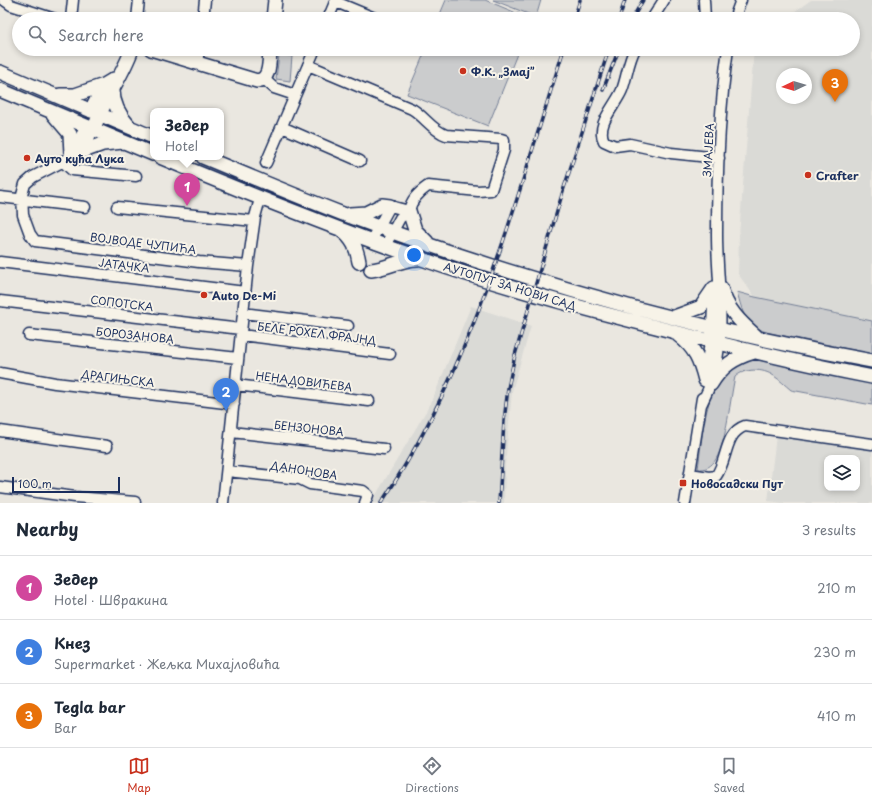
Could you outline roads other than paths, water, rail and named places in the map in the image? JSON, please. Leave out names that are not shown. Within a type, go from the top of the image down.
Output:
[{"type":"main road","points":[[274,12],[276,0]]},
{"type":"main road","points":[[89,127],[109,86],[121,74],[129,56]]},
{"type":"main road","points":[[174,56],[252,81],[264,79],[267,75],[269,56]]},
{"type":"main road","points":[[0,72],[150,135]]},
{"type":"main road","points":[[54,95],[75,95],[109,86]]},
{"type":"main road","points":[[109,86],[115,106],[130,127]]},
{"type":"main road","points":[[0,90],[150,153]]},
{"type":"main road","points":[[49,110],[70,134],[71,156],[103,144],[123,142]]},
{"type":"main road","name":"АУТОПУТ ЗА НОВИ САД","points":[[167,160],[260,199],[371,241],[521,290],[675,333],[754,352],[872,377]]},
{"type":"main road","name":"АУТОПУТ ЗА НОВИ САД","points":[[210,160],[379,227],[526,276],[673,318],[872,361]]},
{"type":"main road","points":[[342,213],[362,214],[382,206],[390,206]]},
{"type":"main road","points":[[409,211],[415,230],[428,243]]},
{"type":"main road","points":[[339,229],[352,242],[359,262]]},
{"type":"main road","points":[[371,270],[381,269],[406,260],[423,259]]},
{"type":"main road","points":[[673,318],[701,307],[717,288],[728,307],[738,320],[757,337]]},
{"type":"main road","points":[[675,333],[688,343],[695,352],[708,382],[729,362],[754,352]]},
{"type":"street","points":[[72,12],[73,0]]},
{"type":"street","points":[[137,12],[138,0]]},
{"type":"street","points":[[203,12],[205,0]]},
{"type":"street","points":[[656,12],[664,0]]},
{"type":"street","points":[[704,0],[705,12]]},
{"type":"street","points":[[737,12],[741,0]]},
{"type":"street","points":[[331,12],[336,1],[361,12]]},
{"type":"street","points":[[6,2],[35,12]]},
{"type":"street","points":[[197,63],[198,56]]},
{"type":"street","points":[[266,163],[312,56]]},
{"type":"street","points":[[632,56],[622,90],[604,124],[602,134],[604,141],[615,146],[630,144],[676,154],[719,158]]},
{"type":"street","name":"ЗМАЈЕВА","points":[[685,503],[701,405],[708,382],[717,328],[719,158],[727,56]]},
{"type":"street","points":[[308,65],[412,109],[424,117],[437,132],[446,135],[501,138],[504,140],[504,150],[491,190],[478,191],[428,186],[416,197],[409,211],[400,218],[385,246]]},
{"type":"street","points":[[264,79],[274,88],[295,95]]},
{"type":"street","points":[[22,200],[22,191],[27,181],[71,156],[89,127]]},
{"type":"street","points":[[282,127],[360,161]]},
{"type":"street","points":[[71,156],[72,170],[136,176]]},
{"type":"street","points":[[0,197],[85,207]]},
{"type":"street","points":[[223,503],[248,266],[254,221],[260,199]]},
{"type":"street","name":"ВОЈВОДЕ ЧУПИЋА","points":[[22,200],[24,220],[31,238],[36,242],[248,266]]},
{"type":"street","points":[[371,241],[390,206],[409,211]]},
{"type":"street","points":[[116,207],[254,221]]},
{"type":"street","name":"ЈАТАЧКА","points":[[0,262],[245,292]]},
{"type":"street","name":"СОПОТСКА","points":[[0,301],[241,332]]},
{"type":"street","points":[[243,313],[348,326]]},
{"type":"street","name":"БЕЛЕ РОХЕЛ ФРАЈНД","points":[[241,332],[390,354]]},
{"type":"street","name":"БОРОЗАНОВА","points":[[29,335],[238,358]]},
{"type":"street","name":"ДРАГИЊСКА","points":[[0,373],[55,382],[234,404]]},
{"type":"street","name":"НЕНАДОВИЋЕВА","points":[[236,385],[369,401]]},
{"type":"street","points":[[690,474],[708,477],[716,476],[731,437],[738,428],[745,426],[872,444]]},
{"type":"street","points":[[0,431],[106,446]]},
{"type":"street","name":"БЕНЗОНОВА","points":[[231,432],[384,449]]},
{"type":"street","name":"ДАНОНОВА","points":[[227,471],[300,480],[310,484],[363,491],[368,495],[365,503]]},
{"type":"street","points":[[0,487],[75,497],[135,502]]},
{"type":"railway","points":[[576,12],[580,0]]},
{"type":"railway","points":[[621,12],[625,0]]},
{"type":"railway","points":[[636,12],[643,0]]},
{"type":"railway","points":[[381,503],[414,451],[442,396],[467,340],[509,225],[562,56]]},
{"type":"railway","points":[[499,503],[504,421],[508,388],[515,355],[563,191],[607,56]]},
{"type":"railway","points":[[603,90],[616,56]]},
{"type":"place","name":"Ф.К. „Змај”","points":[[463,71]]},
{"type":"place","name":"Tegla bar","points":[[835,102]]},
{"type":"place","name":"Ауто кућа Лука","points":[[27,158]]},
{"type":"place","name":"Crafter","points":[[808,175]]},
{"type":"place","name":"Зедер","points":[[187,206]]},
{"type":"place","name":"Auto De-Mi","points":[[204,295]]},
{"type":"place","name":"Кнез","points":[[226,411]]},
{"type":"place","name":"Новосадски Пут","points":[[683,483]]}]
